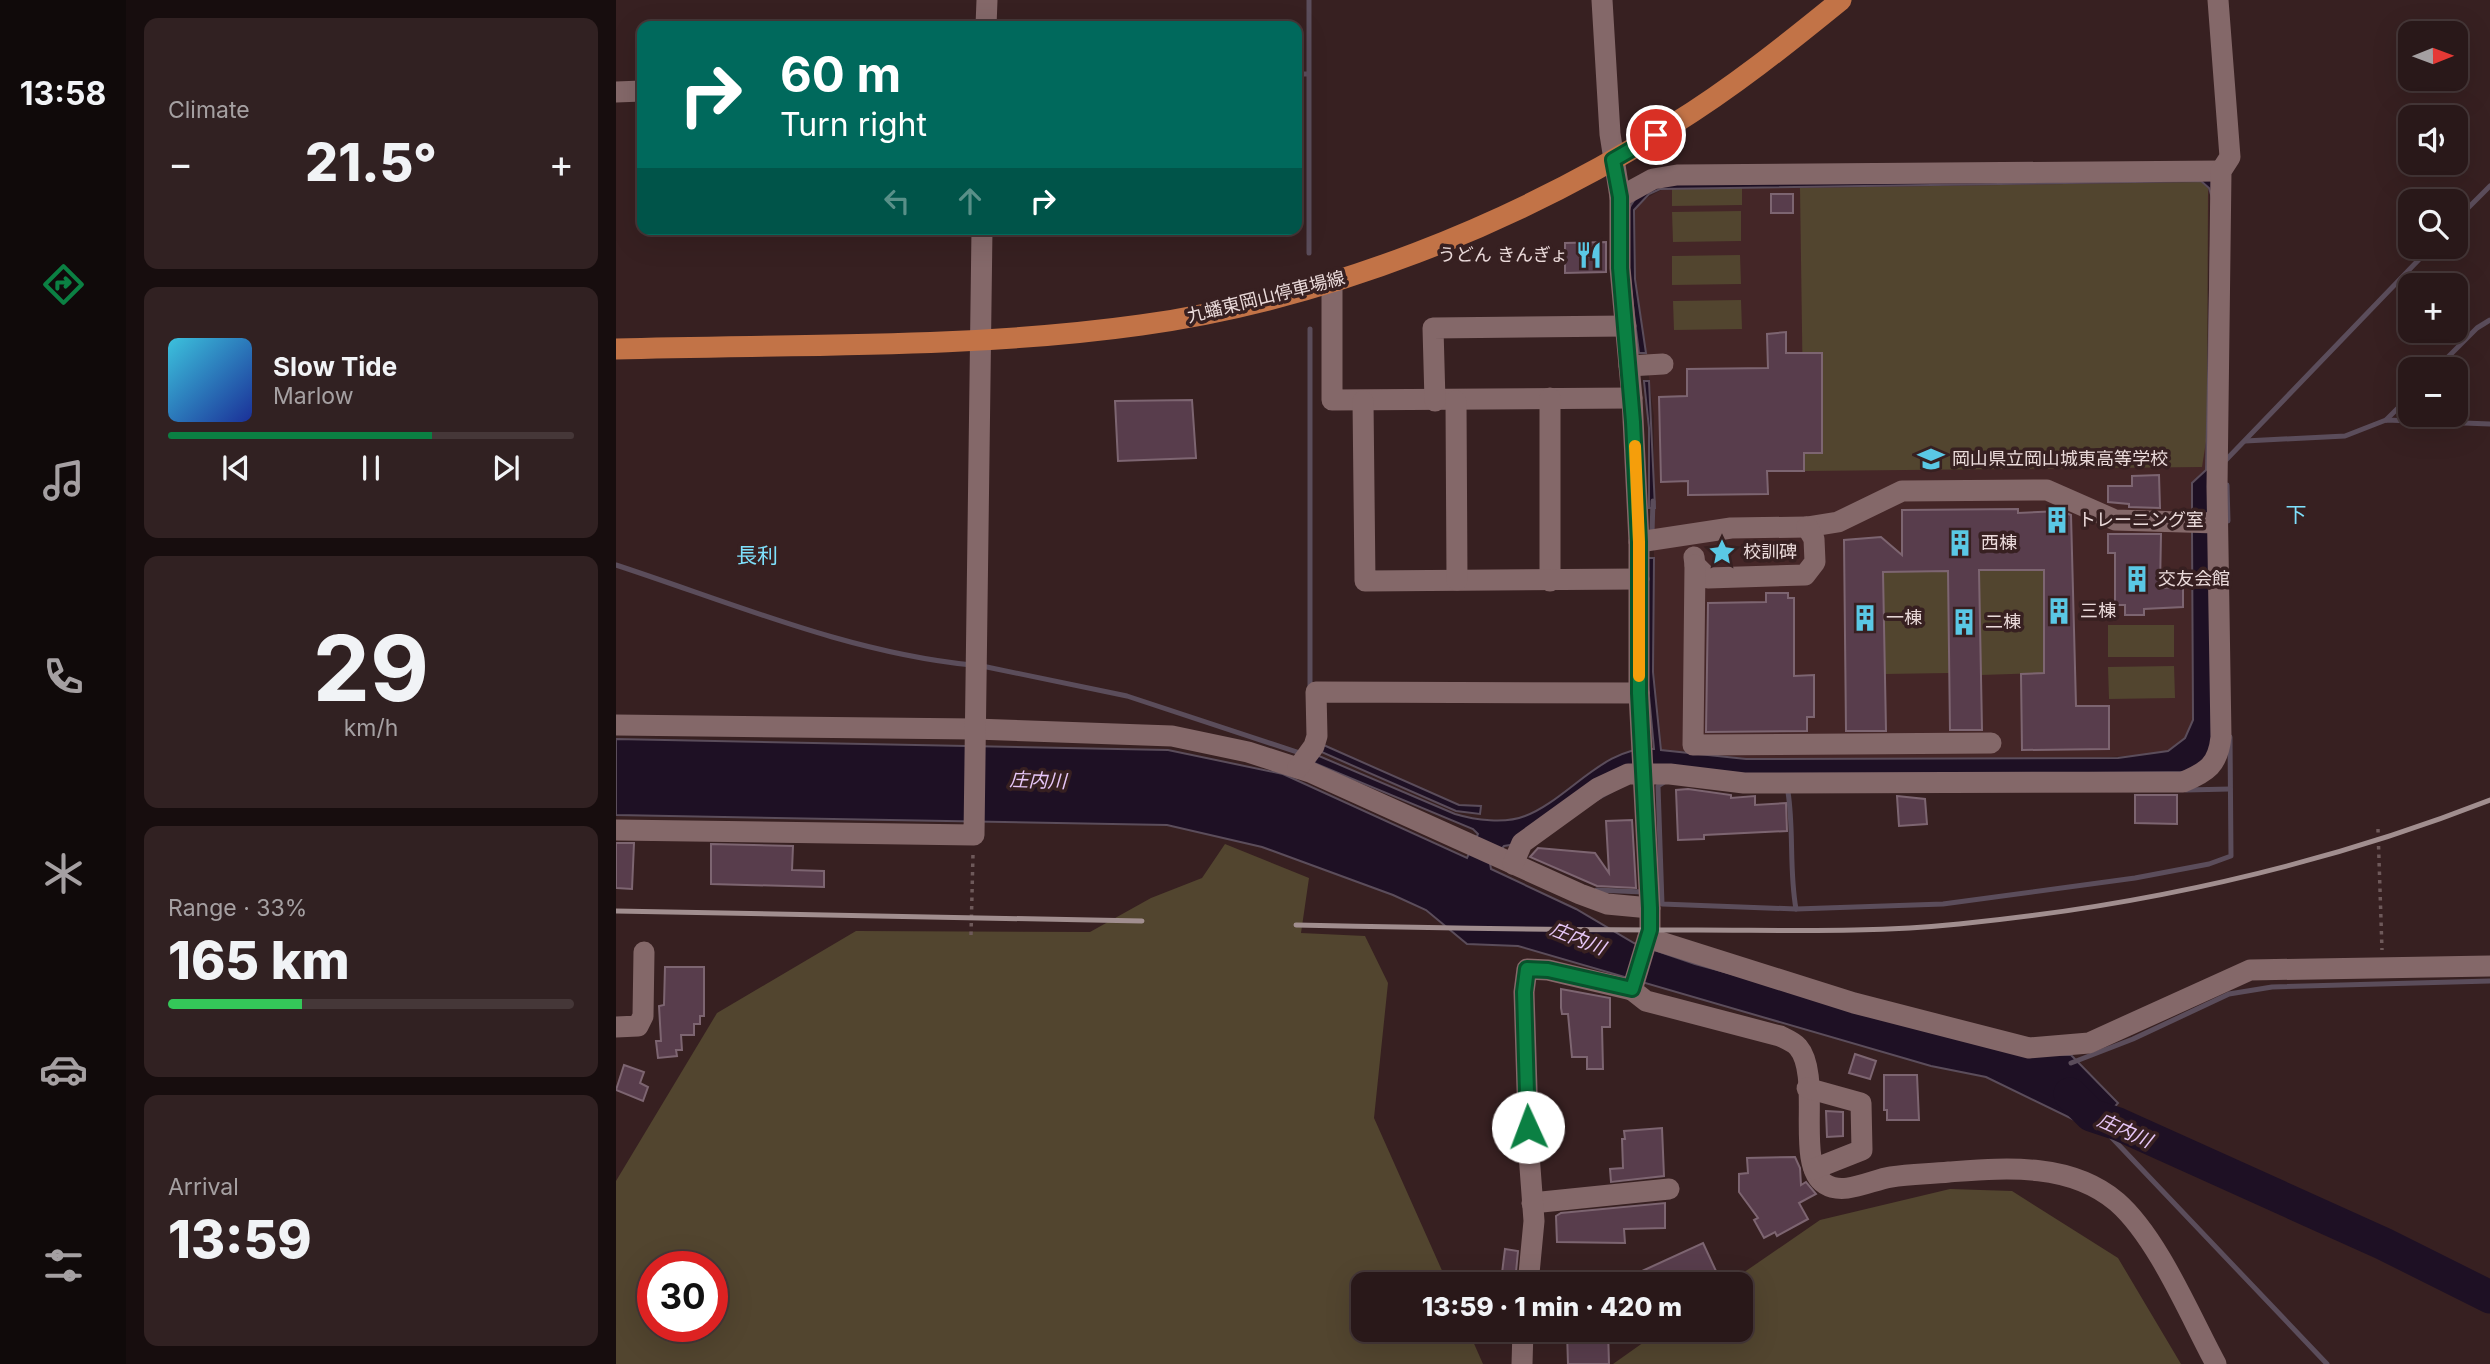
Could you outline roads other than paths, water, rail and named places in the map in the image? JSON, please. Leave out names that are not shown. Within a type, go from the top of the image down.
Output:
[{"type":"main road","name":"九蟠東岡山停車場線","points":[[616,349],[981,339],[1142,325],[1220,312],[1332,282],[1484,226],[1613,160],[1674,124],[1748,74],[1841,0]]},
{"type":"street","points":[[986,21],[987,0]]},
{"type":"street","points":[[1602,0],[1613,160],[1620,197],[1620,268],[1626,326],[1645,365],[1632,398],[1646,542],[1639,579],[1639,693],[1646,771],[1650,908],[1647,941],[1633,986]]},
{"type":"street","points":[[1511,858],[1522,844],[1598,788],[1628,774],[1646,771],[1744,783],[2183,782],[2208,772],[2214,763],[2221,737],[2207,523],[2217,487],[2221,171],[2230,157],[2218,0]]},
{"type":"street","points":[[616,92],[637,91]]},
{"type":"street","points":[[1620,197],[1653,179],[1677,174],[2221,171]]},
{"type":"street","points":[[616,830],[974,832],[982,235]]},
{"type":"street","points":[[1332,282],[1332,401],[1632,398]]},
{"type":"street","points":[[1457,580],[1446,401],[1433,328],[1626,326]]},
{"type":"street","points":[[1549,398],[1550,580]]},
{"type":"street","points":[[1363,401],[1365,581],[1639,579]]},
{"type":"street","points":[[1646,542],[1731,528],[1807,527],[1838,522],[1902,491],[2047,490],[2115,520],[2207,523]]},
{"type":"street","points":[[1695,565],[1708,578],[1805,575],[1815,562],[1814,539],[1807,527]]},
{"type":"street","points":[[1694,534],[1693,745],[1991,743]]},
{"type":"street","points":[[1302,761],[1317,736],[1316,692],[1639,693]]},
{"type":"street","points":[[616,725],[1172,736],[1302,761],[1345,786],[1472,845],[1511,858],[1607,904],[1650,908]]},
{"type":"street","points":[[1647,941],[1854,1003],[2029,1048],[2089,1043],[2250,970],[2383,970],[2490,966]]},
{"type":"street","points":[[616,1027],[638,1026],[643,1016],[644,952]]},
{"type":"street","points":[[1529,1272],[1534,1221],[1524,992],[1527,969],[1548,970],[1633,986],[1646,1001],[1780,1036],[1797,1046],[1802,1055],[1807,1088],[1814,1169],[1822,1183],[1835,1189],[1892,1177],[2009,1167],[2039,1169],[2087,1185],[2116,1201],[2139,1228],[2172,1280],[2216,1364]]},
{"type":"street","points":[[1807,1088],[1861,1103],[1861,1150],[1814,1169]]},
{"type":"street","points":[[1532,1203],[1669,1189]]},
{"type":"street","points":[[1522,1364],[1523,1342]]},
{"type":"water","points":[[2211,176],[2215,182],[2216,202],[2211,460],[2223,456],[2225,480],[2211,490],[2212,516],[2192,517],[2192,483],[2206,470],[2212,198],[2209,188],[2201,181],[1660,189],[1649,194],[1634,210],[1635,279],[1646,353],[1639,353],[1628,253],[1628,216],[1636,198],[1656,184]]},
{"type":"water","points":[[1644,381],[1649,381],[1655,508],[1649,508],[1649,428]]},
{"type":"water","points":[[2192,531],[2212,531],[2215,749],[2194,772],[1749,776],[1657,767],[1517,844],[1504,846],[1490,863],[1491,869],[1576,909],[1634,943],[1695,964],[2029,1054],[2071,1055],[2118,1103],[2095,1130],[1986,1077],[1931,1066],[1518,946],[1467,944],[1426,910],[1393,895],[1262,847],[1167,825],[616,815],[616,739],[1168,750],[1283,774],[1467,858],[1478,834],[1473,829],[1307,760],[1312,753],[1455,814],[1499,820],[1525,816],[1541,808],[1619,755],[1654,749],[1647,674],[1648,558],[1654,558],[1653,672],[1661,750],[1746,759],[2118,758],[2168,751],[2185,738],[2193,720]]},
{"type":"water","points":[[1319,743],[1459,805],[1481,806],[1480,814],[1456,811],[1317,750]]},
{"type":"waterway","points":[[1309,0],[1309,253]]},
{"type":"waterway","points":[[1302,74],[1308,74]]},
{"type":"waterway","points":[[2468,208],[2490,186]]},
{"type":"waterway","points":[[2225,461],[2419,259]]},
{"type":"waterway","points":[[2448,357],[2477,328],[2490,320]]},
{"type":"waterway","points":[[1310,329],[1310,690]]},
{"type":"waterway","points":[[2386,420],[2398,408]]},
{"type":"waterway","points":[[2245,441],[2345,436],[2386,420],[2490,424]]},
{"type":"waterway","points":[[2227,485],[2228,521]]},
{"type":"waterway","points":[[1652,533],[1653,501]]},
{"type":"waterway","points":[[616,565],[836,638],[926,659],[972,665]]},
{"type":"waterway","points":[[982,666],[1127,696],[1303,754]]},
{"type":"waterway","points":[[1666,781],[1658,786],[1662,904],[1796,909],[1943,904],[2135,878],[2209,864],[2231,856],[2230,737]]},
{"type":"waterway","points":[[2186,790],[2230,789]]},
{"type":"waterway","points":[[1788,792],[1796,909]]},
{"type":"waterway","points":[[1597,890],[1643,892]]},
{"type":"waterway","points":[[2071,1063],[2133,1039],[2229,994],[2272,987],[2490,981]]},
{"type":"waterway","name":"庄内川","points":[[2070,1094],[2091,1115],[2118,1124],[2384,1244],[2490,1297]]},
{"type":"waterway","points":[[2095,1120],[2327,1364]]},
{"type":"railway","points":[[1296,925],[1861,930],[1959,924],[2095,906],[2229,880],[2360,845],[2490,800]]},
{"type":"railway","points":[[616,911],[1142,921]]},
{"type":"place","name":"うどん きんぎょ","points":[[1589,255]]},
{"type":"place","name":"岡山県立岡山城東高等学校","points":[[1931,459]]},
{"type":"place","name":"トレーニング室","points":[[2057,520]]},
{"type":"place","name":"西棟","points":[[1960,543]]},
{"type":"place","name":"校訓碑","points":[[1722,552]]},
{"type":"place","name":"交友会館","points":[[2137,579]]},
{"type":"place","name":"三棟","points":[[2059,611]]},
{"type":"place","name":"一棟","points":[[1865,618]]},
{"type":"place","name":"二棟","points":[[1964,622]]},
{"type":"district","name":"下","points":[[2296,515]]},
{"type":"district","name":"長利","points":[[757,556]]}]
